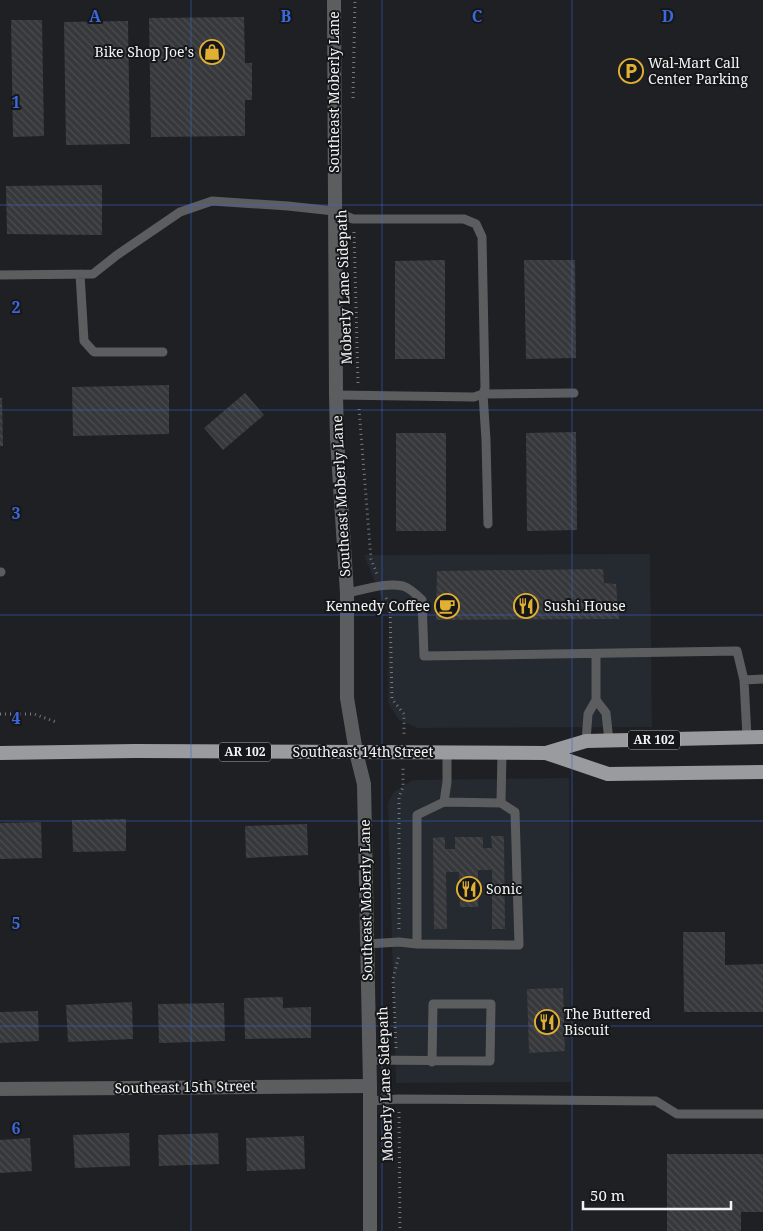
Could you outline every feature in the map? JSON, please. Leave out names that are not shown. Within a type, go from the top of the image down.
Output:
[{"type":"main road","name":"Southeast 14th Street","points":[[0,753],[135,751],[502,753],[546,752],[586,741],[763,737]]},
{"type":"main road","name":"Southeast 14th Street","points":[[546,752],[608,774],[763,772]]},
{"type":"street","name":"Southeast Moberly Lane","points":[[334,0],[337,439],[347,593],[347,698],[356,752],[364,784],[370,1086],[370,1231]]},
{"type":"street","name":"Southeast 15th Street","points":[[0,1089],[370,1086]]},
{"type":"lane","points":[[0,274],[93,274],[117,255],[180,212],[212,201],[334,211],[353,219],[464,219],[476,224],[482,237],[485,388],[483,394],[488,524]]},
{"type":"lane","points":[[80,274],[84,341],[94,352],[163,352]]},
{"type":"lane","points":[[336,395],[474,397],[483,394],[574,392]]},
{"type":"lane","points":[[347,593],[388,585],[404,586],[411,590],[422,600],[424,656],[737,651],[744,680],[747,737]]},
{"type":"lane","points":[[586,741],[588,714],[596,700],[596,654]]},
{"type":"lane","points":[[744,680],[763,679]]},
{"type":"lane","points":[[596,700],[606,713],[609,741]]},
{"type":"lane","points":[[444,802],[447,782],[447,753]]},
{"type":"lane","points":[[501,803],[502,753]]},
{"type":"lane","points":[[367,944],[399,942],[417,944],[519,946],[514,812],[501,803],[444,802],[418,815],[417,944]]},
{"type":"lane","points":[[368,1060],[432,1062],[490,1061],[491,1004],[433,1004],[432,1062]]},
{"type":"lane","points":[[370,1101],[398,1099],[656,1100],[677,1114],[763,1114]]},
{"type":"path","points":[[353,104],[355,0]]},
{"type":"path","name":"Moberly Lane Sidepath","points":[[353,219],[359,396],[371,559],[377,573]]},
{"type":"path","points":[[390,606],[392,698],[404,714]]},
{"type":"path","points":[[0,714],[34,714],[56,722]]},
{"type":"path","name":"Moberly Lane Sidepath","points":[[397,1060],[393,979],[399,956],[399,797],[403,787]]},
{"type":"path","name":"Moberly Lane Sidepath","points":[[398,1099],[400,1231]]},
{"type":"shaded area","points":[[650,554],[652,727],[418,728],[399,720],[388,703],[389,616],[364,555]]},
{"type":"shaded area","points":[[569,778],[571,1082],[396,1083],[388,803],[394,792],[413,780]]},
{"type":"building","points":[[244,17],[245,63],[252,63],[252,100],[245,100],[245,136],[151,137],[149,18]]},
{"type":"building","points":[[11,20],[42,20],[44,136],[13,137]]},
{"type":"building","points":[[128,21],[130,144],[66,145],[64,22]]},
{"type":"building","points":[[102,185],[102,235],[7,234],[6,186]]},
{"type":"building","points":[[445,260],[445,359],[395,359],[395,261]]},
{"type":"building","points":[[524,260],[575,260],[576,358],[526,359]]},
{"type":"building","points":[[169,385],[169,434],[73,436],[72,387]]},
{"type":"building","points":[[245,393],[264,415],[223,450],[204,428]]},
{"type":"building","points":[[0,398],[2,398],[3,446],[0,446]]},
{"type":"building","points":[[576,432],[577,530],[527,531],[526,433]]},
{"type":"building","points":[[396,433],[446,433],[446,531],[396,531]]},
{"type":"building","points":[[603,569],[604,583],[616,584],[619,619],[436,620],[437,571]]},
{"type":"building","points":[[126,819],[126,851],[73,852],[72,820]]},
{"type":"building","points":[[41,822],[42,858],[0,859],[0,823]]},
{"type":"building","points":[[307,824],[308,855],[246,858],[245,826]]},
{"type":"building","name":"Sonic","points":[[491,836],[504,836],[505,929],[492,929],[492,870],[478,870],[478,907],[460,907],[459,872],[446,872],[447,929],[434,929],[433,838],[445,837],[445,849],[455,849],[455,837],[483,837],[483,848],[492,848]]},
{"type":"building","points":[[683,932],[725,932],[725,965],[763,964],[763,1012],[684,1012]]},
{"type":"building","points":[[563,988],[565,1051],[529,1053],[527,989]]},
{"type":"building","points":[[283,997],[283,1008],[311,1007],[311,1038],[245,1039],[244,998]]},
{"type":"building","points":[[132,1002],[133,1039],[68,1042],[66,1005]]},
{"type":"building","points":[[224,1003],[225,1041],[159,1043],[158,1004]]},
{"type":"building","points":[[38,1011],[39,1041],[0,1043],[0,1012]]},
{"type":"building","points":[[129,1133],[130,1166],[75,1168],[73,1135]]},
{"type":"building","points":[[218,1133],[219,1164],[159,1166],[158,1135]]},
{"type":"building","points":[[304,1136],[305,1169],[247,1171],[246,1138]]},
{"type":"building","points":[[30,1138],[32,1171],[0,1173],[0,1140]]},
{"type":"building","points":[[667,1154],[763,1154],[763,1212],[741,1212],[741,1231],[667,1231]]},
{"type":"place","name":"Bike Shop Joe's","points":[[212,52]]},
{"type":"place","name":"Wal-Mart Call Center Parking","points":[[631,71]]},
{"type":"place","name":"Kennedy Coffee","points":[[447,606]]},
{"type":"place","name":"Sushi House","points":[[526,606]]},
{"type":"place","name":"Sonic","points":[[469,889]]},
{"type":"place","name":"The Buttered Biscuit","points":[[547,1022]]}]
